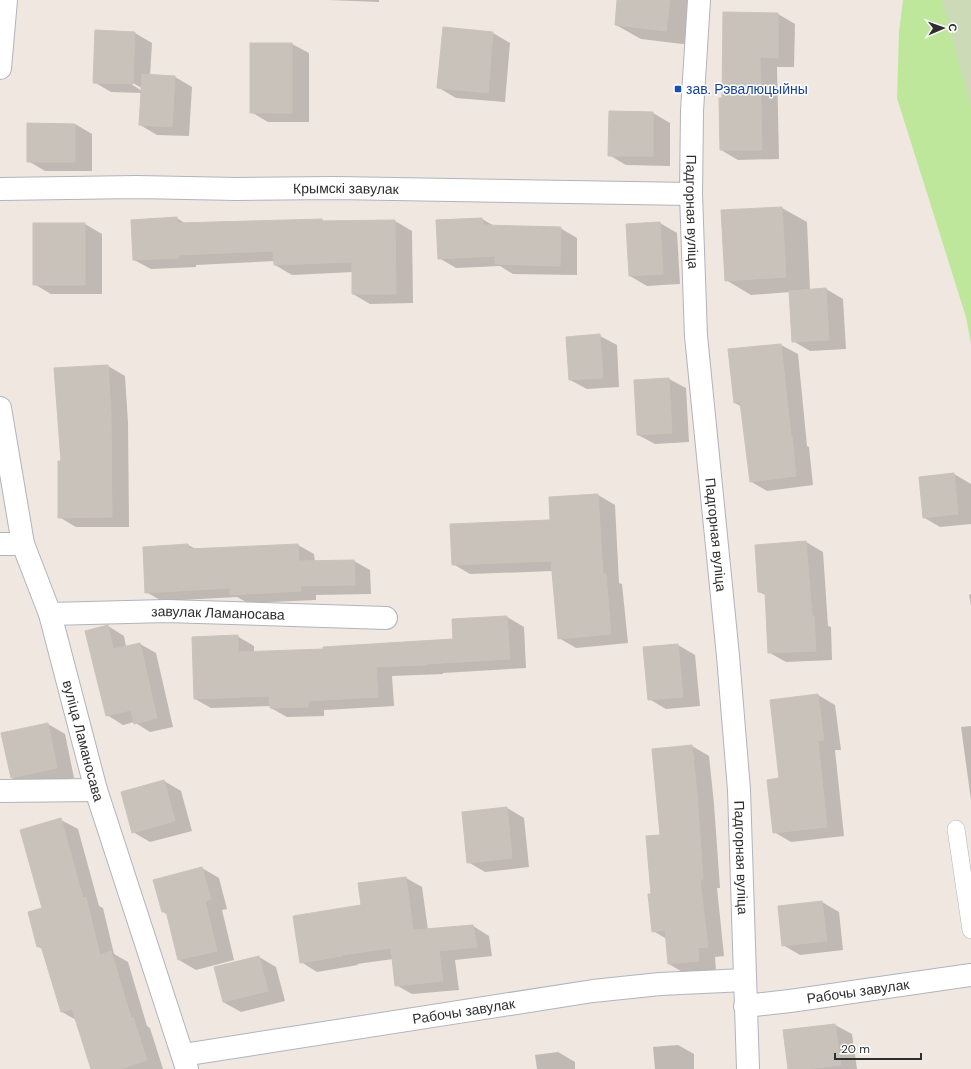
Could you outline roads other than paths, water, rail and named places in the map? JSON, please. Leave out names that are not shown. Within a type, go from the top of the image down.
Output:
[{"type":"street","points":[[0,68],[6,0]]},
{"type":"street","name":"Падгорная вуліца","points":[[699,0],[692,111],[691,194],[696,336],[728,656],[739,790],[748,1069]]},
{"type":"street","name":"Крымскі завулак","points":[[0,189],[137,187],[236,189],[336,188],[691,194]]},
{"type":"street","name":"вуліца Ламаносава","points":[[0,408],[23,544],[50,614],[96,790],[185,1062]]},
{"type":"street","points":[[0,544],[23,544]]},
{"type":"street","name":"завулак Ламаносава","points":[[50,614],[166,610],[386,618]]},
{"type":"street","points":[[0,791],[96,790]]},
{"type":"street","name":"Рабочы завулак","points":[[745,1006],[971,975]]},
{"type":"street","name":"Рабочы завулак","points":[[185,1062],[593,991],[660,984],[745,980]]},
{"type":"lane","points":[[956,829],[971,930]]},
{"type":"place","name":"зав. Рэвалюцыйны","points":[[678,89]]}]
